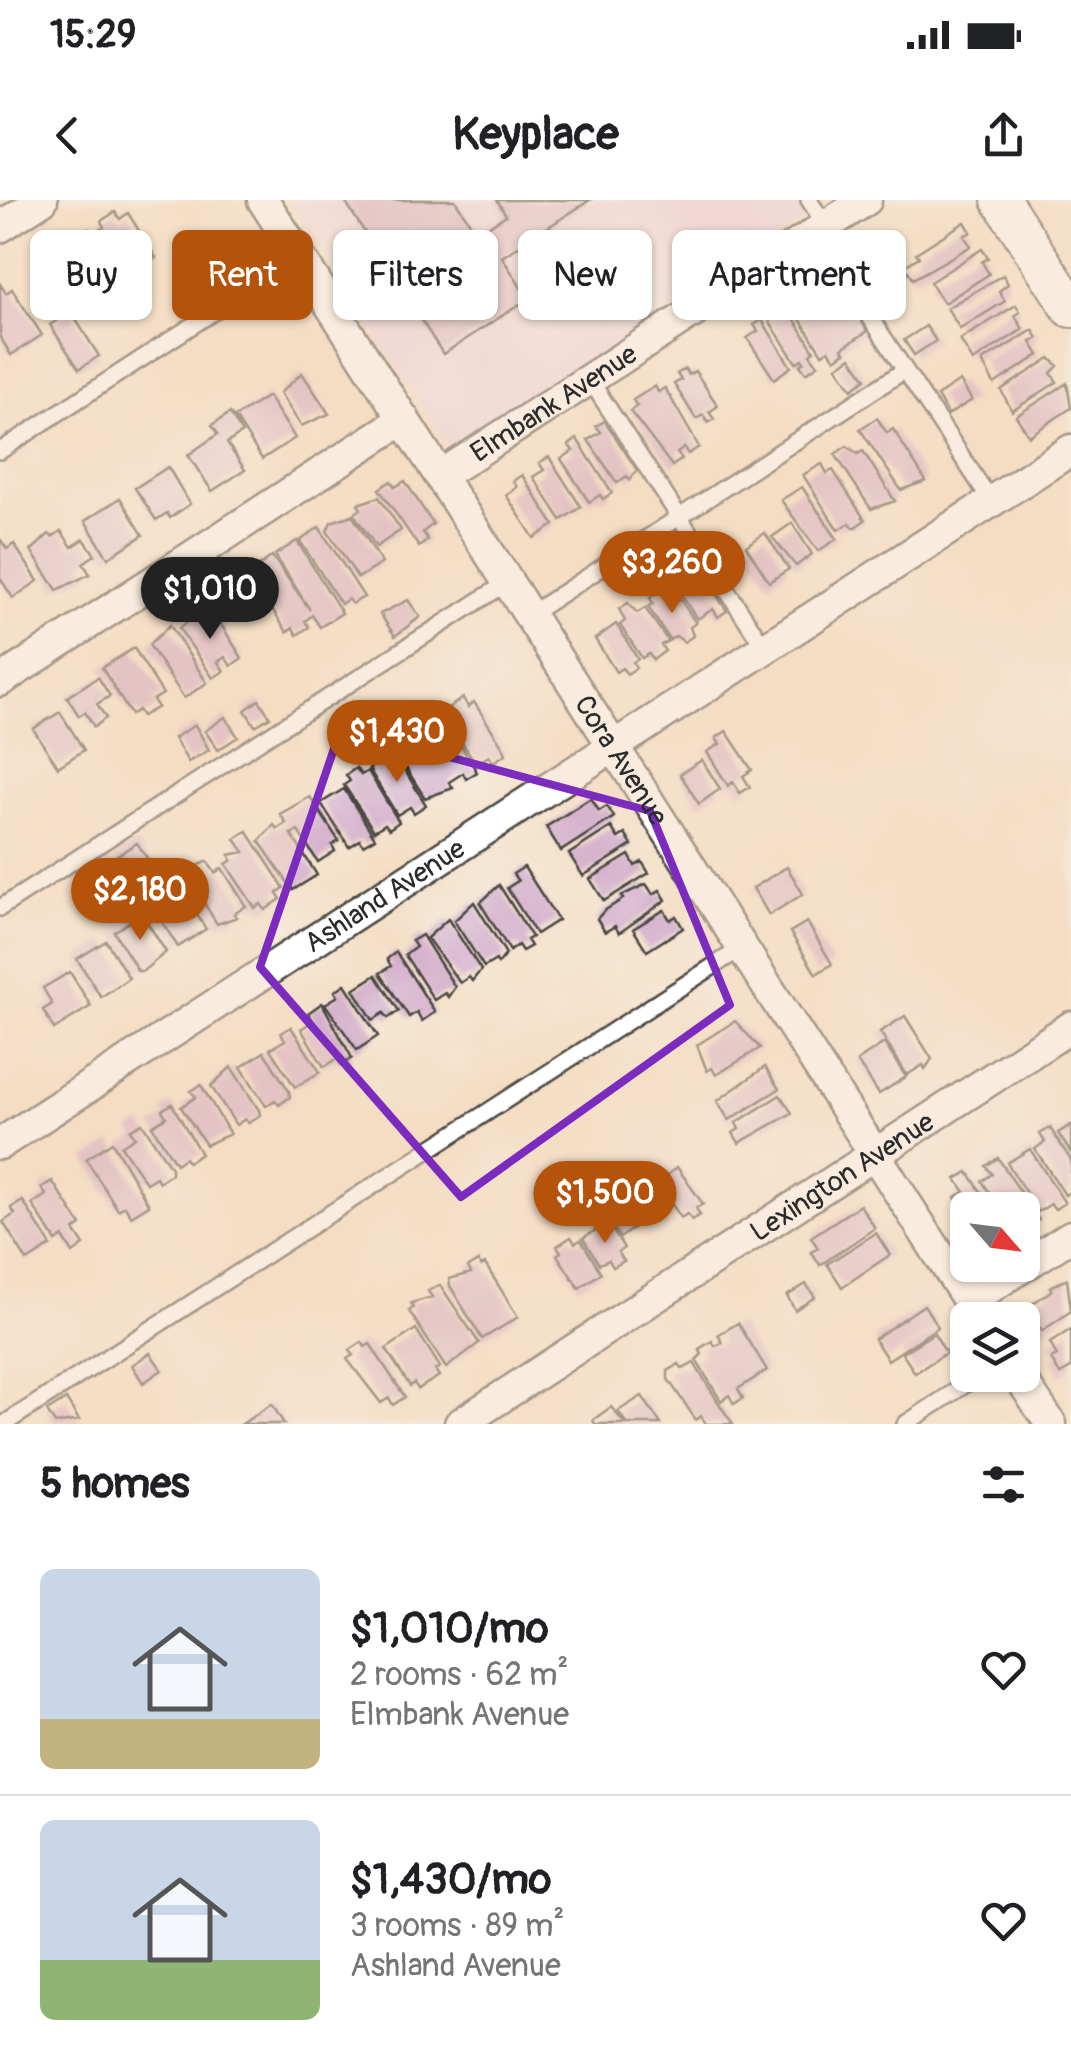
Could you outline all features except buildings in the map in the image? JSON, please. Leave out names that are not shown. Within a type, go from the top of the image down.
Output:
[{"type":"street","points":[[0,227],[42,200]]},
{"type":"street","name":"Cora Avenue","points":[[264,200],[283,230]]},
{"type":"street","name":"Elmbank Avenue","points":[[820,230],[866,200]]},
{"type":"street","points":[[1001,200],[1071,308]]},
{"type":"street","name":"Cora Avenue","points":[[313,278],[969,1302]]},
{"type":"street","name":"Elmbank Avenue","points":[[440,476],[682,320]]},
{"type":"street","points":[[0,681],[404,419]]},
{"type":"street","name":"Ashland Avenue","points":[[0,1144],[1071,450]]},
{"type":"street","name":"Lexington Avenue","points":[[460,1424],[1071,1027]]},
{"type":"street","points":[[987,1302],[1071,1236]]},
{"type":"street","points":[[1029,1392],[1051,1424]]},
{"type":"lane","points":[[809,200],[820,230]]},
{"type":"lane","points":[[0,451],[201,320]]},
{"type":"lane","points":[[875,320],[992,501]]},
{"type":"lane","points":[[529,614],[905,370]]},
{"type":"lane","points":[[590,380],[764,647]]},
{"type":"lane","points":[[0,908],[508,582]]},
{"type":"lane","points":[[4,1424],[743,947]]},
{"type":"lane","points":[[904,1424],[954,1392]]},
{"type":"lane","points":[[1060,1424],[1071,1417]]},
{"type":"highlighted area","points":[[341,728],[650,811],[730,1005],[461,1197],[260,967]]},
{"type":"shaded area","points":[[288,200],[796,200],[808,219],[791,230],[672,230],[672,309],[471,441],[456,446],[445,442],[366,320],[498,320],[498,230],[333,230],[333,269],[313,239],[313,230],[307,230]]}]
